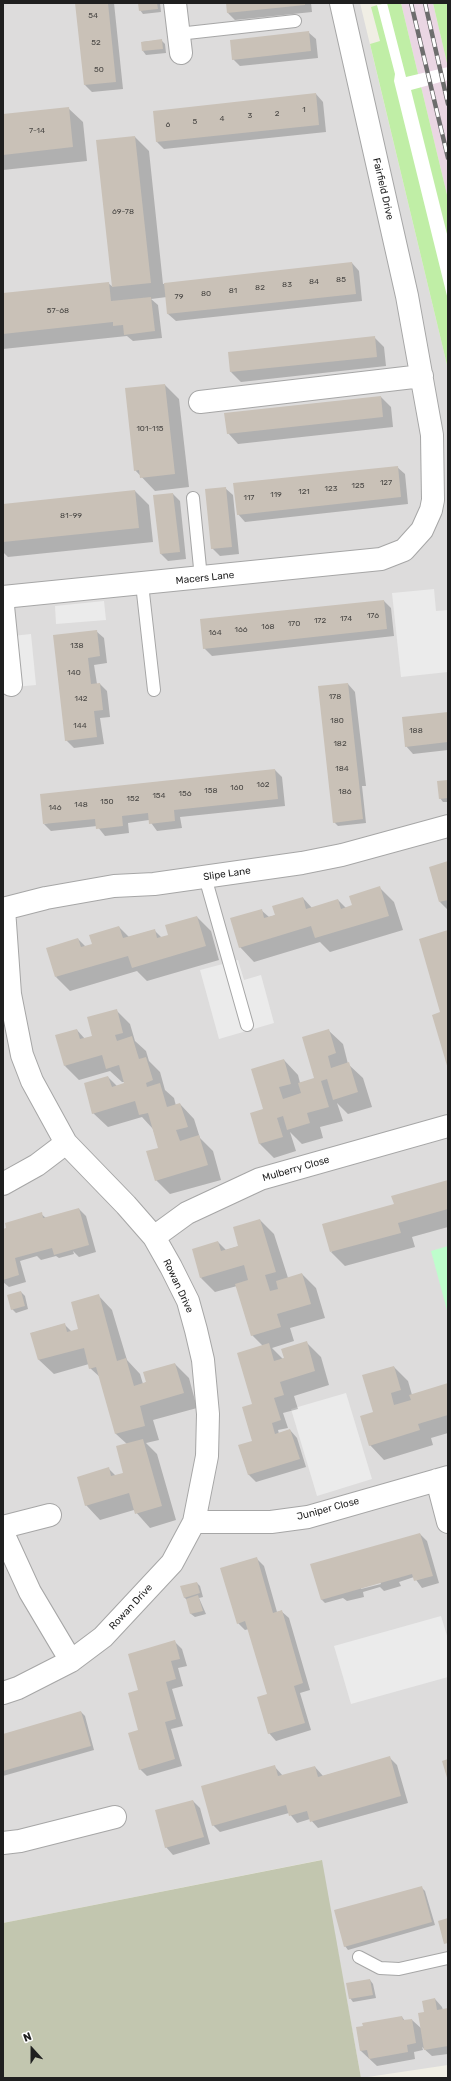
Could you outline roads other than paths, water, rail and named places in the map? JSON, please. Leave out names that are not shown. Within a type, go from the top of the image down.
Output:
[{"type":"street","points":[[175,3],[180,44]]},
{"type":"street","name":"Fairfield Drive","points":[[341,3],[407,296],[432,435],[433,500],[431,510],[422,530],[404,550]]},
{"type":"street","points":[[200,402],[422,376]]},
{"type":"street","name":"Macers Lane","points":[[3,597],[382,559],[404,550]]},
{"type":"street","points":[[3,606],[11,685]]},
{"type":"street","name":"Slipe Lane","points":[[4,909],[78,891],[114,886],[154,884],[205,878],[302,864],[342,855],[448,826]]},
{"type":"street","name":"Rowan Drive","points":[[3,1693],[18,1688],[71,1661],[103,1637],[144,1595],[172,1563],[194,1522],[207,1456],[208,1414],[203,1360],[188,1301],[154,1237],[126,1205],[97,1177],[66,1143],[36,1088],[22,1055],[10,994],[4,909]]},
{"type":"street","name":"Mulberry Close","points":[[154,1237],[187,1213],[260,1179],[448,1126]]},
{"type":"street","points":[[3,1184],[37,1165],[66,1143]]},
{"type":"street","name":"Juniper Close","points":[[194,1522],[271,1522],[308,1517],[442,1478],[448,1522]]},
{"type":"street","points":[[3,1527],[50,1515]]},
{"type":"street","points":[[3,1533],[30,1592],[71,1661]]},
{"type":"street","points":[[3,1843],[20,1841],[116,1817]]},
{"type":"lane","points":[[180,44],[295,21]]},
{"type":"lane","points":[[193,498],[201,578]]},
{"type":"lane","points":[[142,584],[154,690]]},
{"type":"lane","points":[[205,878],[247,1025]]},
{"type":"lane","points":[[359,1957],[380,1968],[399,1969],[448,1958]]},
{"type":"railway","points":[[411,3],[448,158]]},
{"type":"railway","points":[[425,3],[448,104]]}]
